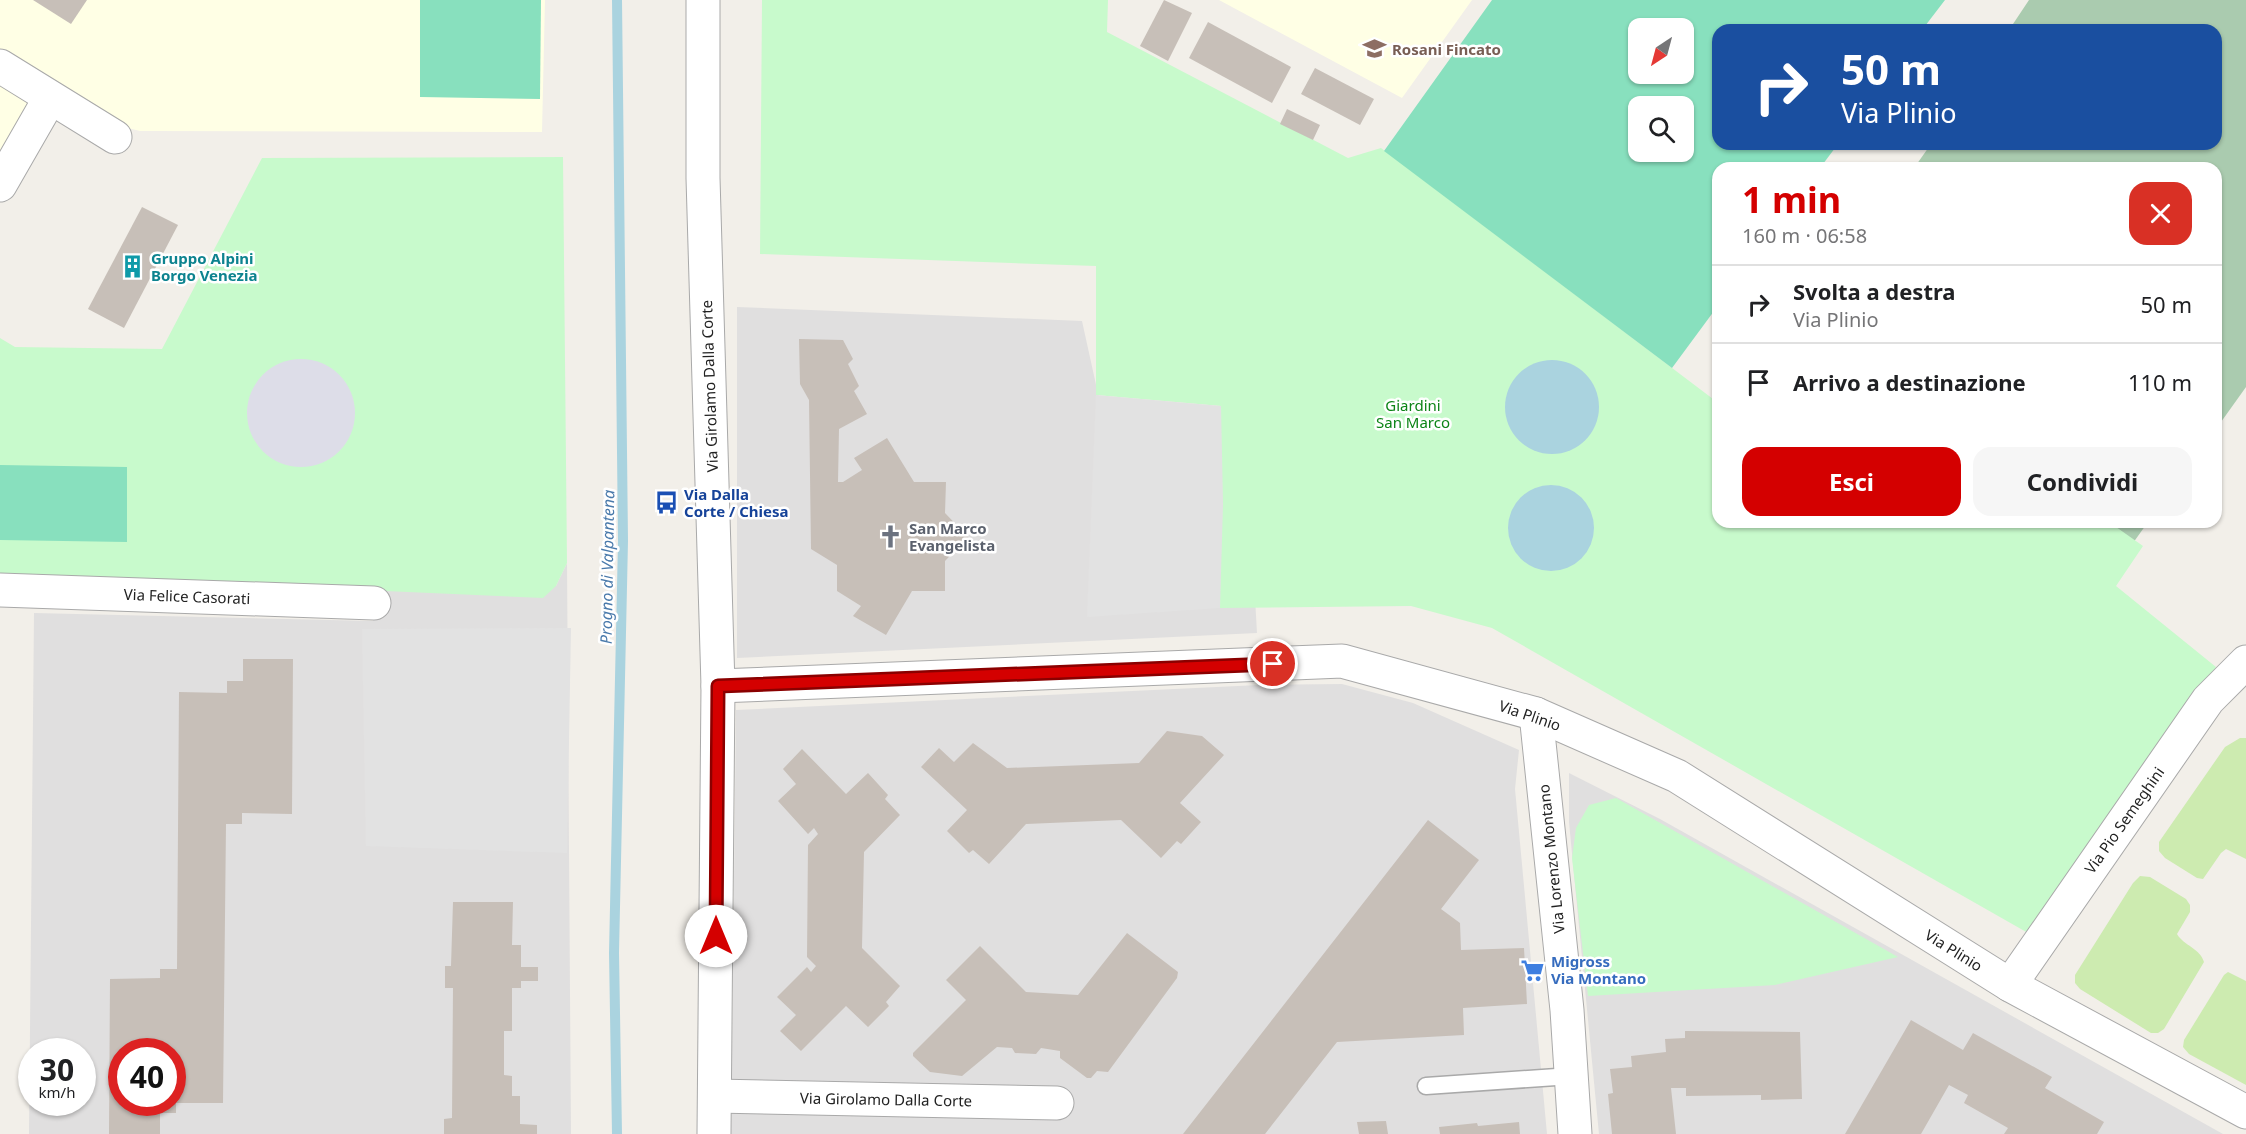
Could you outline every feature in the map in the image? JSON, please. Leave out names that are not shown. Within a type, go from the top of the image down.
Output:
[{"type":"street","name":"Via Girolamo Dalla Corte","points":[[703,0],[703,178],[718,686],[714,1134]]},
{"type":"street","points":[[0,66],[115,137]]},
{"type":"street","points":[[0,185],[50,98]]},
{"type":"street","name":"Via Felice Casorati","points":[[0,590],[374,603]]},
{"type":"street","name":"Via Plinio","points":[[718,686],[1342,661],[1536,714],[1677,776],[2010,985],[2246,1112]]},
{"type":"street","name":"Via Pio Semeghini","points":[[2010,985],[2208,700],[2246,662]]},
{"type":"street","name":"Via Lorenzo Montano","points":[[1536,714],[1567,1010],[1575,1134]]},
{"type":"street","name":"Via Girolamo Dalla Corte","points":[[715,1096],[1057,1103]]},
{"type":"lane","points":[[1426,1086],[1571,1076]]},
{"type":"shaded area","points":[[0,0],[545,0],[542,132],[140,131],[120,126],[0,51]]},
{"type":"shaded area","name":"Rosani Fincato","points":[[1219,0],[1472,0],[1402,98]]},
{"type":"shaded area","points":[[2029,0],[2246,0],[2246,387],[2222,421],[2222,162],[1918,162],[1927,150],[2222,150],[2222,24],[2013,24]]},
{"type":"shaded area","points":[[0,81],[33,102],[0,159]]},
{"type":"shaded area","points":[[737,307],[1082,321],[1102,412],[1245,420],[1257,633],[737,658]]},
{"type":"shaded area","points":[[301,359],[322,363],[339,375],[351,392],[355,413],[351,434],[339,451],[322,463],[301,467],[280,463],[263,451],[251,434],[247,413],[251,392],[263,375],[280,363]]},
{"type":"shaded area","points":[[1096,395],[1221,406],[1223,504],[1220,608],[1087,617]]},
{"type":"shaded area","points":[[2112,528],[2144,528],[2133,543]]},
{"type":"shaded area","points":[[567,563],[571,1134],[29,1134],[29,1116],[96,1116],[96,1038],[30,1038],[34,613],[373,621],[375,591],[556,586]]},
{"type":"shaded area","points":[[571,628],[567,853],[366,846],[362,629]]},
{"type":"shaded area","points":[[1342,684],[1413,703],[1519,750],[1515,789],[1547,1134],[731,1134],[736,710],[1259,685]]},
{"type":"shaded area","points":[[1569,773],[1660,819],[2223,1134],[1599,1134],[1569,822]]},
{"type":"green space","points":[[420,0],[541,0],[540,99],[420,97]]},
{"type":"green space","name":"Giardini San Marco","points":[[762,0],[1108,0],[1107,32],[1348,158],[1381,148],[1712,398],[1712,528],[2118,528],[2143,546],[2116,586],[2216,667],[2028,933],[1492,628],[1411,606],[1220,608],[1221,406],[1096,395],[1096,266],[760,254]]},
{"type":"green space","points":[[1492,0],[1945,0],[1927,24],[1712,24],[1712,150],[1834,150],[1824,162],[1712,162],[1712,314],[1672,368],[1384,151]]},
{"type":"green space","points":[[563,157],[567,563],[556,586],[543,598],[0,574],[0,338],[15,347],[162,349],[262,158]]},
{"type":"green space","points":[[0,465],[127,467],[127,542],[0,540]]},
{"type":"green space","points":[[2240,738],[2246,738],[2246,859],[2226,849],[2203,879],[2197,878],[2165,858],[2159,851],[2159,842],[2225,747]]},
{"type":"green space","points":[[1616,798],[1898,957],[1775,985],[1588,996],[1572,858],[1576,828],[1589,805]]},
{"type":"green space","points":[[2140,876],[2150,877],[2186,899],[2190,905],[2190,912],[2177,934],[2199,953],[2204,962],[2164,1029],[2158,1033],[2151,1033],[2080,989],[2075,983],[2075,975],[2133,883]]},
{"type":"green space","points":[[2228,972],[2246,981],[2246,1085],[2189,1054],[2183,1047],[2184,1040]]},
{"type":"water","points":[[1552,360],[1570,363],[1585,374],[1596,389],[1599,407],[1596,425],[1585,440],[1570,451],[1552,454],[1534,451],[1519,440],[1508,425],[1505,407],[1508,389],[1519,374],[1534,363]]},
{"type":"water","points":[[1551,485],[1575,492],[1587,504],[1594,528],[1587,552],[1575,564],[1551,571],[1527,564],[1515,552],[1508,528],[1515,504],[1527,492]]},
{"type":"building","points":[[33,0],[87,0],[71,24]]},
{"type":"building","points":[[1164,0],[1192,13],[1168,61],[1140,46]]},
{"type":"building","points":[[1208,22],[1291,67],[1272,103],[1189,58]]},
{"type":"building","points":[[1315,68],[1374,99],[1360,125],[1301,94]]},
{"type":"building","points":[[1287,109],[1320,125],[1313,140],[1280,124]]},
{"type":"building","name":"Gruppo Alpini Borgo Venezia","points":[[142,207],[178,225],[124,328],[88,309]]},
{"type":"building","points":[[799,339],[843,340],[853,359],[848,364],[859,386],[854,391],[867,414],[839,429],[838,482],[843,482],[862,470],[854,458],[887,438],[914,482],[946,482],[945,513],[968,537],[945,561],[945,591],[912,591],[886,635],[853,616],[861,606],[837,591],[837,565],[811,549],[809,400],[800,384]]},
{"type":"building","points":[[243,659],[293,659],[292,814],[242,813],[242,824],[226,824],[223,1103],[186,1103],[186,1038],[110,1038],[110,979],[160,978],[160,969],[177,969],[179,692],[227,693],[227,681],[243,681]]},
{"type":"building","points":[[1167,731],[1202,736],[1224,755],[1180,803],[1201,822],[1181,844],[1177,841],[1161,858],[1121,820],[1026,824],[989,864],[973,850],[969,853],[947,831],[967,810],[921,767],[939,748],[954,762],[973,743],[1007,768],[1139,763]]},
{"type":"building","points":[[802,749],[846,794],[868,773],[888,795],[885,799],[900,815],[864,852],[862,948],[900,986],[886,1002],[889,1006],[868,1027],[846,1006],[801,1051],[780,1031],[796,1015],[777,997],[807,967],[811,972],[816,966],[807,957],[808,845],[818,834],[814,828],[808,834],[778,801],[796,784],[783,769]]},
{"type":"building","points":[[1428,820],[1479,860],[1441,909],[1460,923],[1461,950],[1524,948],[1527,1004],[1463,1008],[1464,1035],[1337,1042],[1265,1134],[1183,1134]]},
{"type":"building","points":[[453,902],[513,902],[512,945],[521,945],[521,967],[538,967],[538,981],[521,981],[521,988],[512,988],[512,1031],[504,1031],[504,1075],[512,1076],[512,1096],[520,1096],[520,1124],[537,1125],[537,1134],[444,1134],[444,1119],[452,1118],[453,988],[445,988],[445,966],[451,966]]},
{"type":"building","points":[[1127,933],[1178,972],[1177,978],[1108,1072],[1097,1071],[1091,1078],[1087,1078],[1060,1058],[1060,1051],[1041,1048],[1036,1054],[1015,1053],[1012,1048],[997,1047],[962,1076],[930,1072],[913,1056],[913,1053],[966,1000],[946,980],[980,946],[1026,992],[1078,995]]},
{"type":"building","points":[[1911,1020],[1963,1050],[1973,1033],[2052,1077],[2045,1088],[2104,1122],[2097,1134],[2004,1134],[2008,1128],[1964,1103],[1968,1095],[1949,1085],[1921,1134],[1845,1134]]},
{"type":"building","points":[[1685,1031],[1800,1032],[1802,1099],[1761,1100],[1761,1095],[1686,1096],[1686,1088],[1671,1088],[1676,1134],[1612,1134],[1608,1094],[1613,1093],[1610,1069],[1632,1067],[1631,1056],[1666,1052],[1665,1039],[1685,1038]]},
{"type":"building","points":[[109,1116],[160,1116],[160,1134],[109,1134]]},
{"type":"building","points":[[1386,1121],[1388,1134],[1359,1134],[1357,1122]]},
{"type":"building","points":[[1519,1122],[1520,1134],[1440,1134],[1439,1127],[1477,1123],[1478,1126]]},
{"type":"waterway","name":"Progno di Valpantena","points":[[617,0],[623,541],[614,953],[617,1134]]},
{"type":"place","name":"Rosani Fincato","points":[[1374,49]]},
{"type":"place","name":"Gruppo Alpini Borgo Venezia","points":[[133,267]]},
{"type":"place","name":"Via Dalla Corte / Chiesa","points":[[666,503]]},
{"type":"place","name":"San Marco Evangelista","points":[[891,537]]},
{"type":"place","name":"Migross Via Montano","points":[[1533,970]]},
{"type":"route","points":[[716,936],[718,686],[1273,664]]}]
